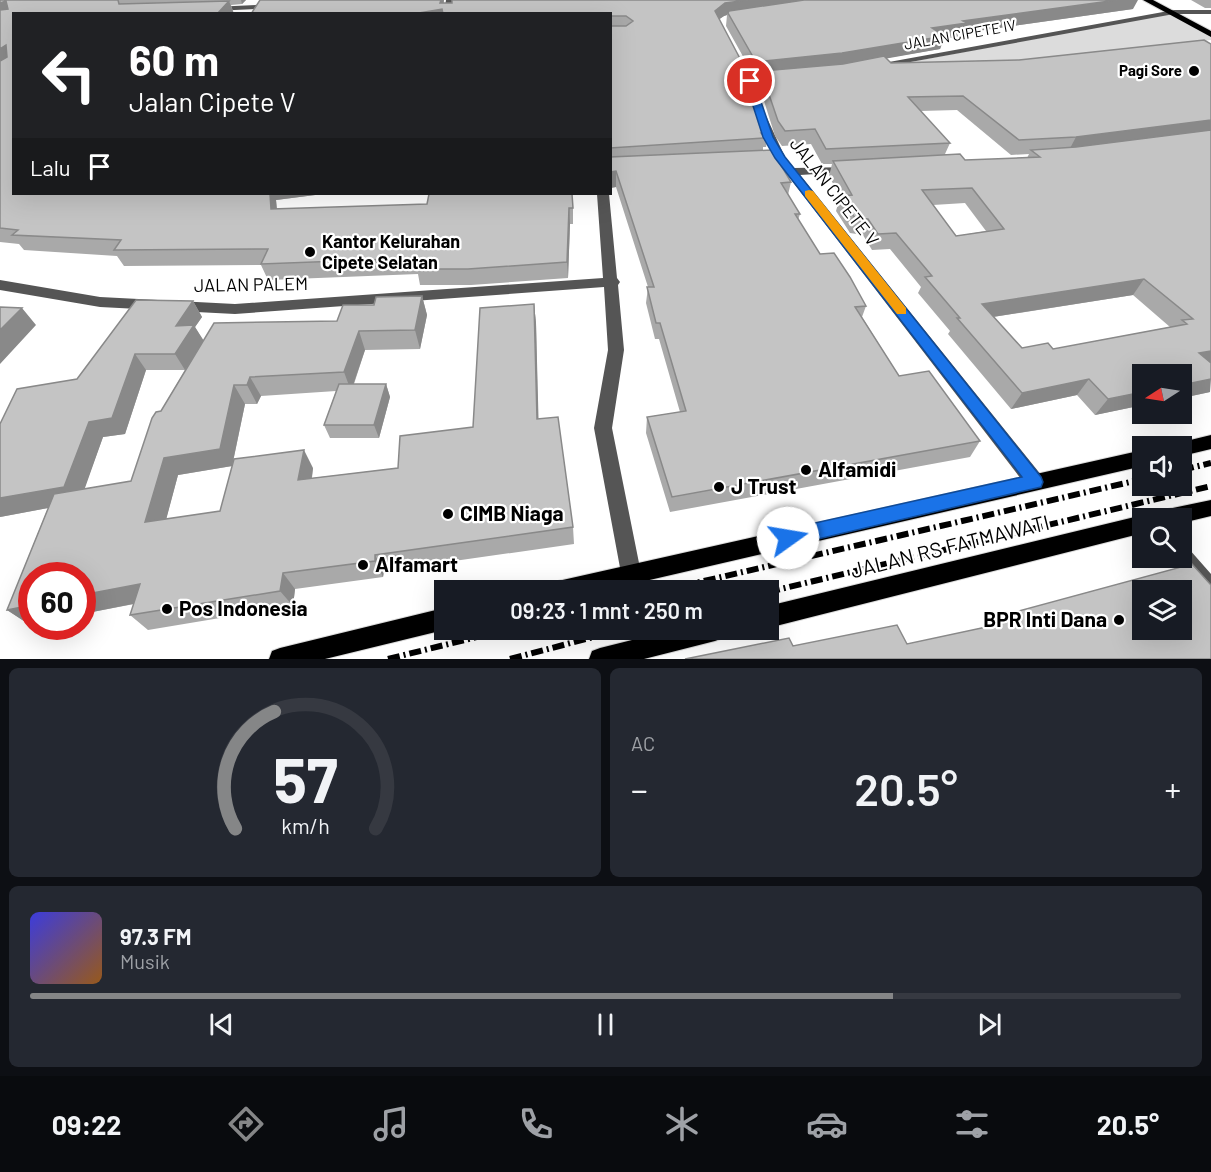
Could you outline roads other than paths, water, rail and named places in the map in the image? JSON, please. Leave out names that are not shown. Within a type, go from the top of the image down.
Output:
[{"type":"main road","points":[[1147,0],[1174,12],[1211,34]]},
{"type":"main road","points":[[1192,447],[1211,442]]},
{"type":"main road","points":[[603,580],[1132,460]]},
{"type":"main road","points":[[1192,512],[1211,508]]},
{"type":"main road","name":"JALAN RS FATMAWATI","points":[[779,614],[1132,527]]},
{"type":"main road","points":[[280,659],[434,621]]},
{"type":"main road","points":[[600,659],[675,640]]},
{"type":"street","points":[[199,10],[288,6]]},
{"type":"street","name":"JALAN CIPETE IV","points":[[909,70],[862,70],[1174,12],[1211,12]]},
{"type":"street","points":[[753,92],[747,76],[794,76]]},
{"type":"street","name":"JALAN CIPETE V","points":[[757,103],[776,158],[792,172],[1035,482]]},
{"type":"street","points":[[792,172],[861,168]]},
{"type":"street","points":[[603,195],[613,282],[615,364],[603,412],[603,428],[631,573]]},
{"type":"street","name":"JALAN PALEM","points":[[0,285],[100,302],[235,309],[613,282]]},
{"type":"street","points":[[223,328],[235,309]]},
{"type":"street","points":[[1192,568],[1211,590]]},
{"type":"railway","points":[[1192,468],[1211,463]]},
{"type":"railway","points":[[708,580],[1132,482]]},
{"type":"railway","points":[[779,589],[1211,486]]},
{"type":"railway","points":[[388,659],[465,640]]},
{"type":"railway","points":[[510,659],[582,640]]},
{"type":"place","name":"Pagi Sore","points":[[1194,71]]},
{"type":"place","name":"Kantor Kelurahan Cipete Selatan","points":[[310,252]]},
{"type":"place","name":"Alfamidi","points":[[806,470]]},
{"type":"place","name":"J Trust","points":[[719,487]]},
{"type":"place","name":"CIMB Niaga","points":[[448,514]]},
{"type":"place","name":"Alfamart","points":[[363,565]]},
{"type":"place","name":"Pos Indonesia","points":[[167,609]]},
{"type":"place","name":"BPR Inti Dana","points":[[1119,620]]}]
